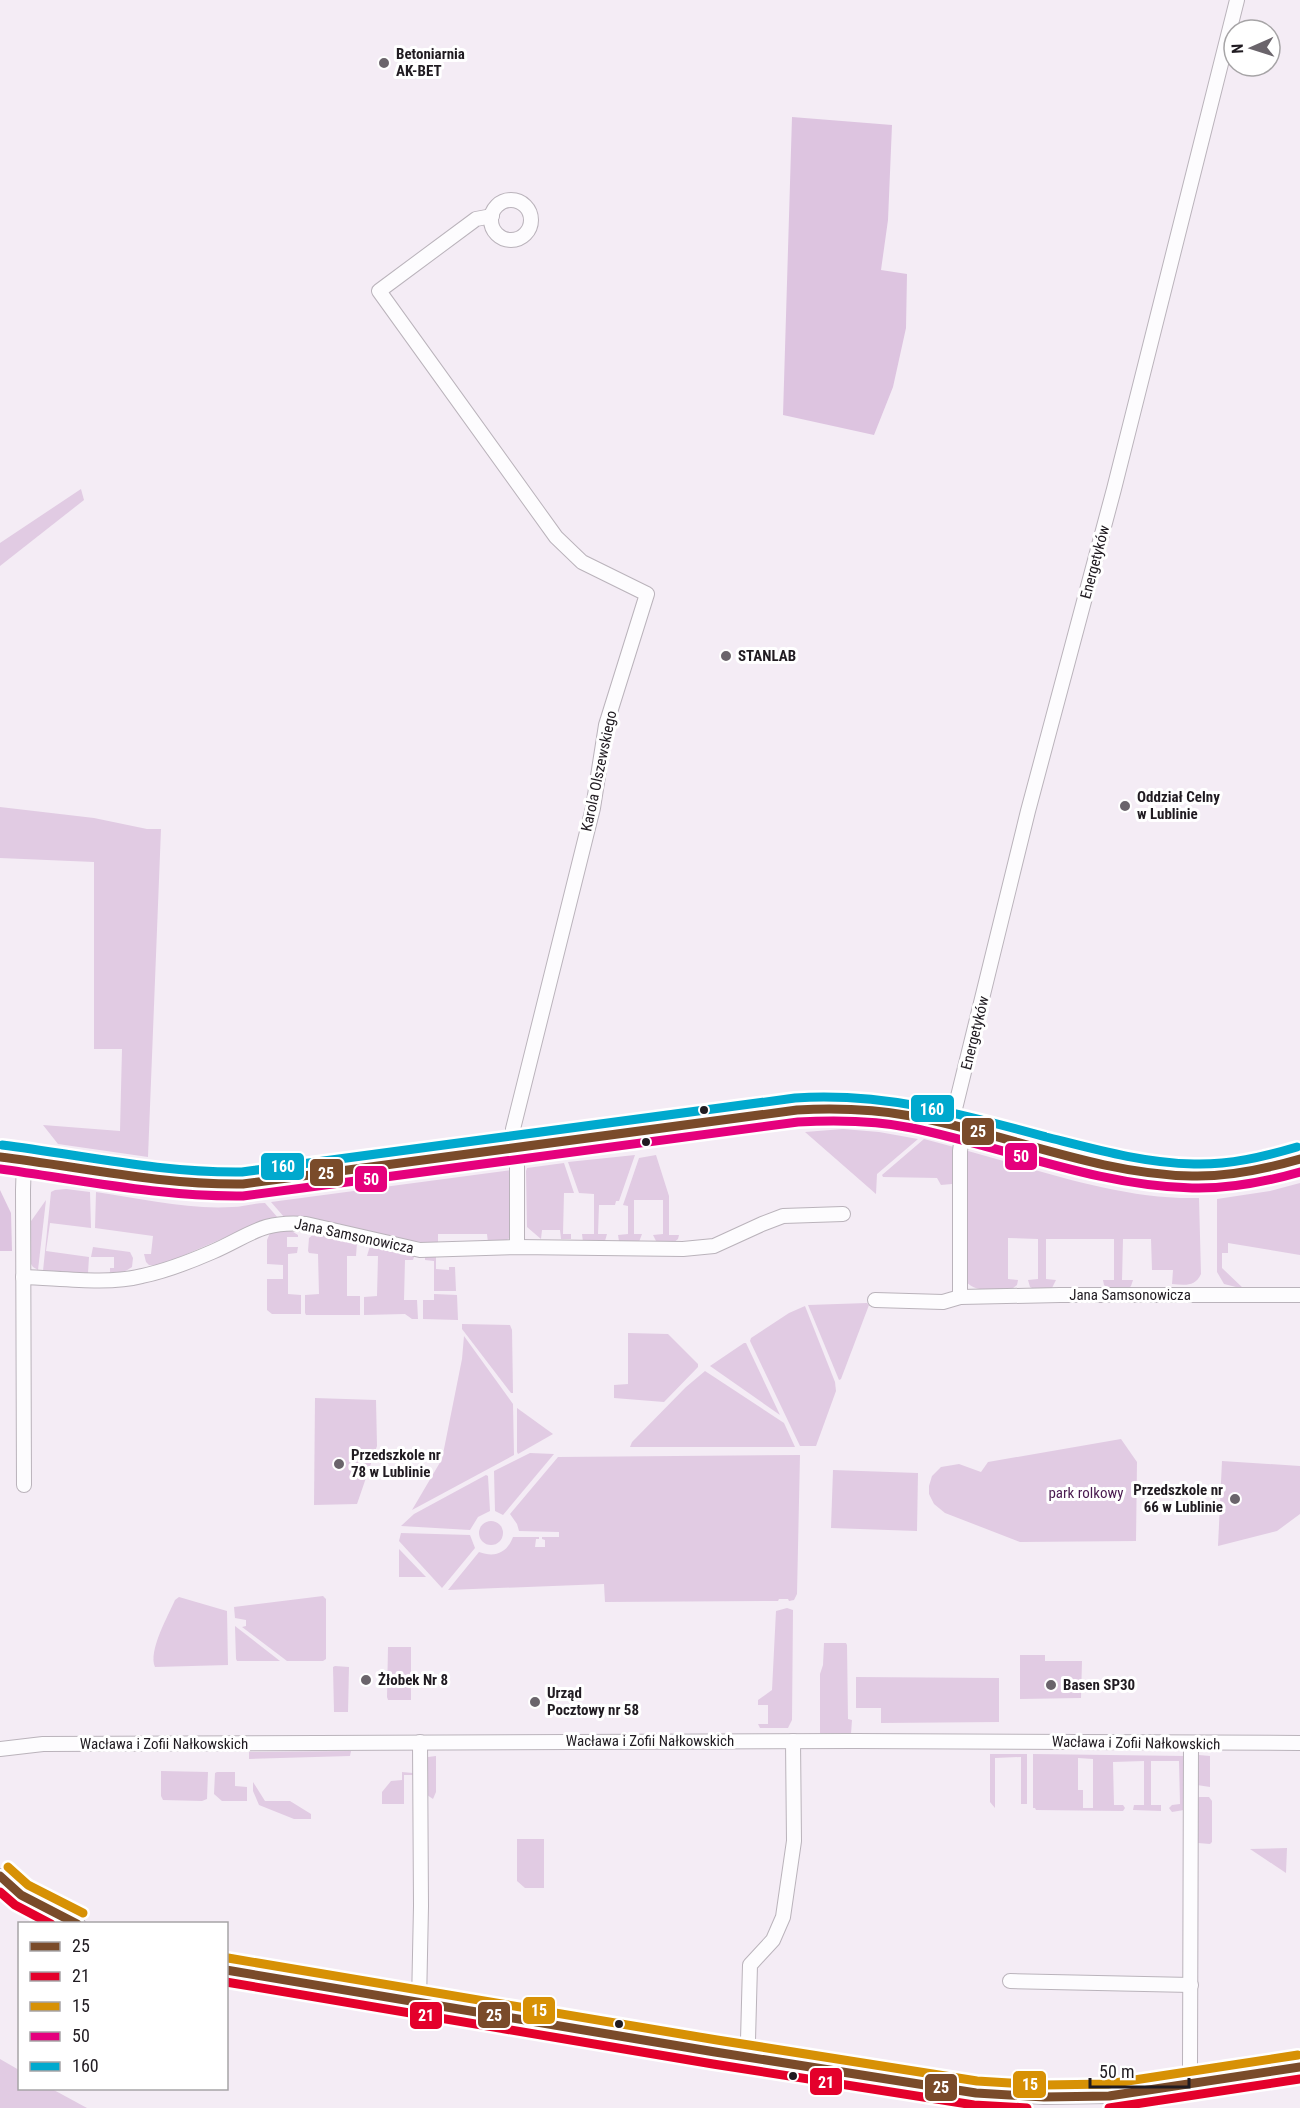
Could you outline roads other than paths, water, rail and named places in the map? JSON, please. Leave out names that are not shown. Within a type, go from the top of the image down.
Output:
[{"type":"street","name":"Energetyków","points":[[960,1297],[960,1151],[957,1126],[1031,800],[1114,489],[1237,0]]},
{"type":"street","name":"Karola Olszewskiego","points":[[492,216],[476,219],[379,291],[556,537],[582,562],[647,594],[606,725],[593,808],[518,1104],[513,1129],[515,1148]]},
{"type":"street","points":[[0,1157],[177,1183],[219,1185],[272,1181],[816,1109],[852,1108],[889,1112],[957,1126],[1124,1168],[1178,1176],[1249,1172],[1300,1159]]},
{"type":"street","points":[[515,1148],[517,1247]]},
{"type":"street","points":[[24,1160],[24,1485]]},
{"type":"street","name":"Jana Samsonowicza","points":[[23,1277],[123,1280],[141,1277],[213,1251],[264,1226],[288,1222],[420,1250],[517,1247],[683,1249],[714,1246],[783,1216],[843,1214]]},
{"type":"street","name":"Jana Samsonowicza","points":[[875,1300],[943,1302],[960,1297],[1300,1295]]},
{"type":"street","points":[[745,2056],[748,2040],[750,1965],[774,1940],[783,1917],[793,1858],[795,1813],[793,1741]]},
{"type":"street","points":[[419,2003],[420,1742]]},
{"type":"street","name":"Wacława i Zofii Nałkowskich","points":[[0,1749],[43,1744],[420,1742],[1300,1743]]},
{"type":"street","points":[[1191,1743],[1191,2069],[1193,2085]]},
{"type":"street","points":[[0,1876],[21,1895]]},
{"type":"street","points":[[0,1888],[21,1895],[76,1922]]},
{"type":"street","points":[[228,1970],[937,2088],[1012,2095],[1109,2096],[1300,2067]]},
{"type":"street","points":[[1010,1981],[1191,1984]]},
{"type":"place","name":"Betoniarnia AK-BET","points":[[384,63]]},
{"type":"place","name":"STANLAB","points":[[726,656]]},
{"type":"place","name":"Oddział Celny w Lublinie","points":[[1125,806]]},
{"type":"place","name":"Przedszkole nr 78 w Lublinie","points":[[339,1464]]},
{"type":"place","name":"Przedszkole nr 66 w Lublinie","points":[[1235,1499]]},
{"type":"place","name":"Żłobek Nr 8","points":[[366,1680]]},
{"type":"place","name":"Basen SP30","points":[[1051,1685]]},
{"type":"place","name":"Urząd Pocztowy nr 58","points":[[535,1702]]},
{"type":"park label","name":"park rolkowy","points":[[1086,1493]]}]
